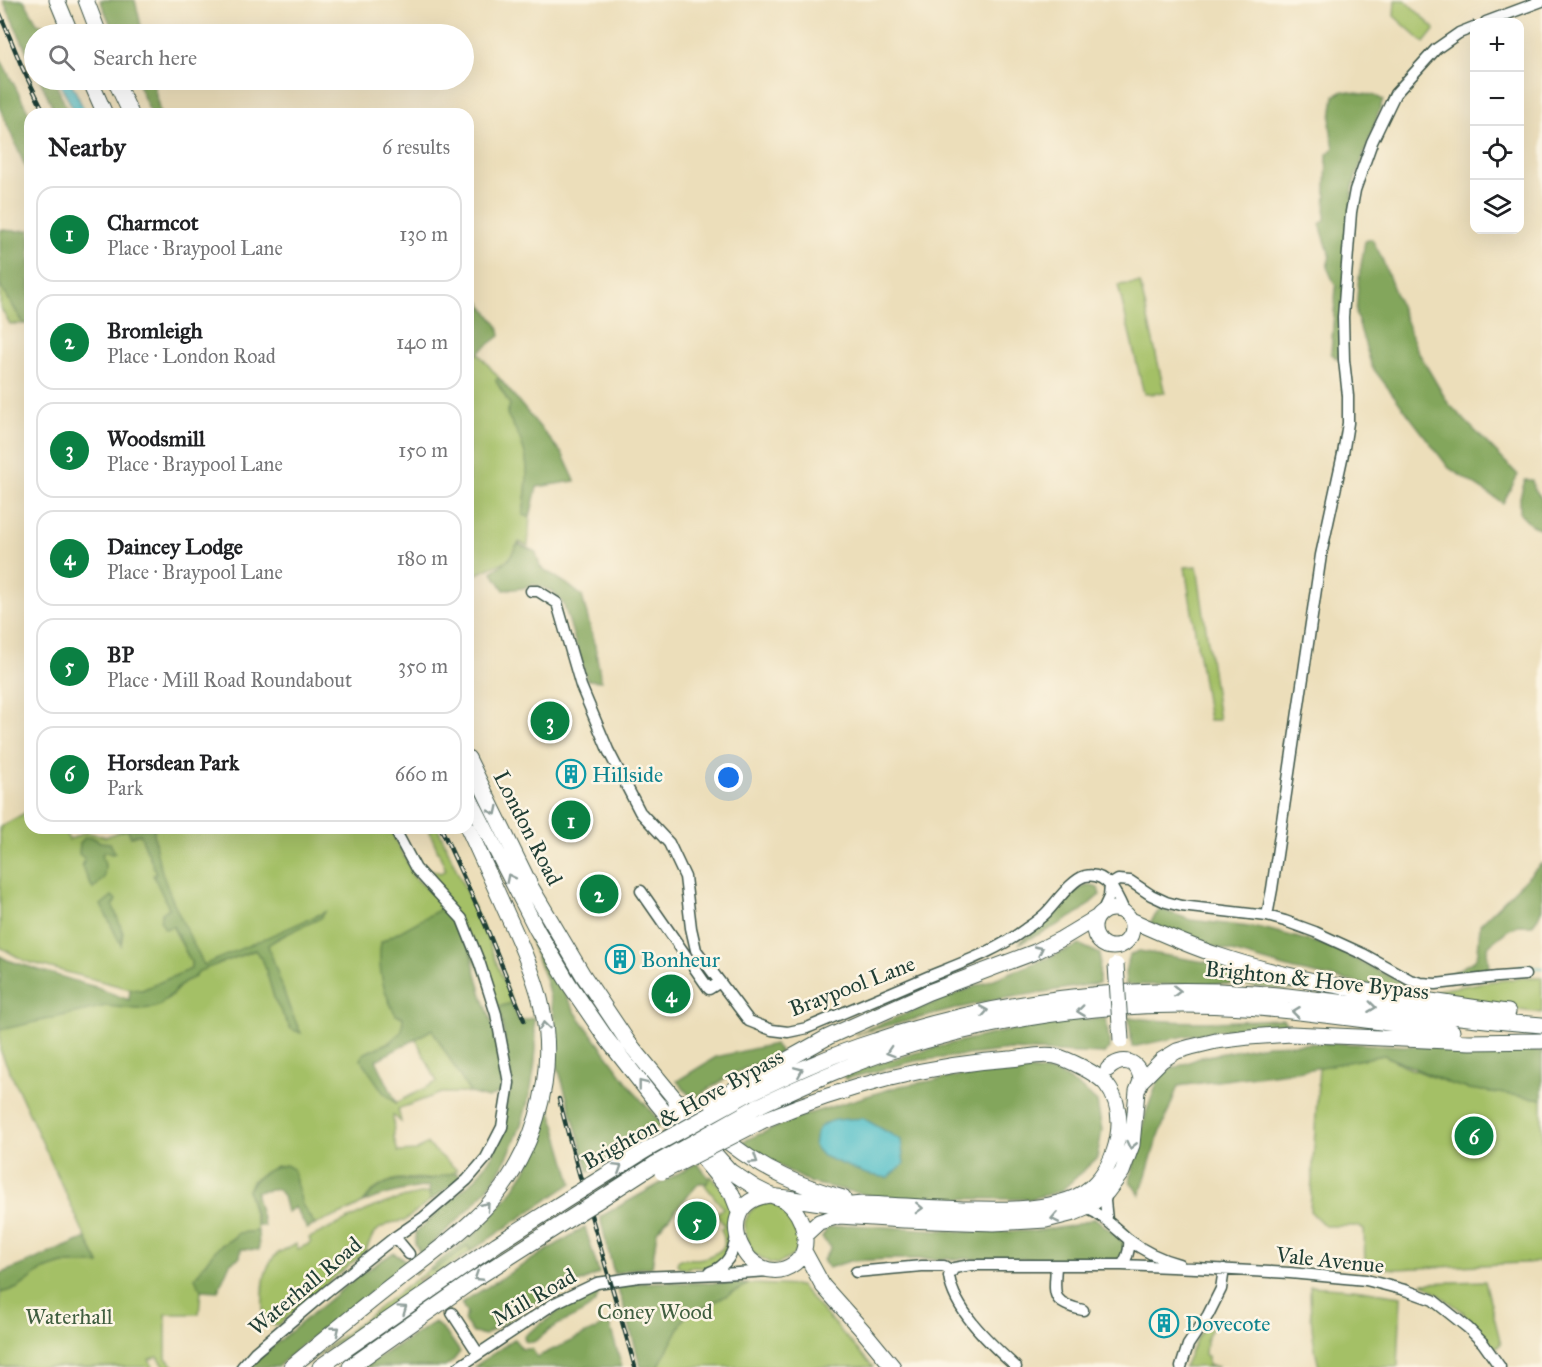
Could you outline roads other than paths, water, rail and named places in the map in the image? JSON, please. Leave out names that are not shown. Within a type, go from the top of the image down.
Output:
[{"type":"highway","points":[[57,0],[66,24]]},
{"type":"highway","points":[[86,0],[95,24]]},
{"type":"highway","points":[[94,90],[102,108]]},
{"type":"highway","points":[[120,90],[128,108]]},
{"type":"highway","name":"London Road","points":[[474,770],[531,887],[583,975],[628,1042],[675,1099],[679,1114],[730,1171],[743,1181],[774,1196]]},
{"type":"highway","name":"London Road","points":[[474,807],[537,930],[569,984],[606,1038],[732,1194],[739,1212]]},
{"type":"highway","points":[[291,1367],[476,1218],[499,1191],[517,1164],[532,1132],[540,1106],[547,1045],[540,1001],[528,962],[471,834]]},
{"type":"highway","points":[[742,1091],[828,1037],[929,992],[1035,952],[1061,939],[1107,909],[1114,908],[1188,945],[1221,957],[1292,976],[1365,991],[1542,1018]]},
{"type":"highway","points":[[1099,915],[1094,929],[1095,935],[1098,940],[1115,945],[1130,937],[1132,931],[1128,916]]},
{"type":"highway","points":[[823,1286],[796,1270],[769,1270],[752,1260],[744,1251],[737,1234],[739,1212],[748,1202],[774,1196],[844,1206],[860,1204],[915,1208],[1025,1208],[1059,1203],[1079,1195],[1096,1182],[1108,1164],[1119,1130],[1119,1116],[1109,1082],[1121,1040],[1115,945]]},
{"type":"highway","name":"Brighton & Hove Bypass","points":[[320,1367],[497,1244],[646,1150],[688,1118],[742,1091],[836,1055],[928,1024],[1004,1007],[1104,994],[1158,991],[1252,993],[1542,1025]]},
{"type":"highway","name":"Brighton & Hove Bypass","points":[[350,1367],[475,1279],[617,1190],[841,1069],[938,1037],[1043,1015],[1150,1005],[1243,1007],[1288,1011],[1542,1041]]},
{"type":"highway","points":[[760,1114],[815,1100],[853,1087],[948,1065],[1052,1055],[1082,1067],[1109,1082],[1117,1096],[1128,1097],[1138,1080],[1162,1060],[1177,1051],[1216,1041],[1291,1034],[1470,1042],[1542,1041]]},
{"type":"highway","points":[[1121,1040],[1138,1080]]},
{"type":"highway","points":[[1031,1057],[1062,1065],[1094,1084],[1106,1100],[1116,1143]]},
{"type":"highway","points":[[805,1235],[819,1222],[839,1216],[1004,1222],[1046,1220],[1086,1208],[1107,1192],[1122,1172],[1132,1145],[1138,1080],[1131,1063],[1121,1061],[1116,1063],[1109,1082]]},
{"type":"highway","points":[[675,1099],[689,1106],[703,1121],[753,1161],[776,1174],[813,1189],[860,1204]]},
{"type":"highway","points":[[774,1196],[794,1209],[805,1235],[804,1251],[800,1259],[786,1269]]},
{"type":"highway","points":[[804,1251],[823,1286],[892,1367]]},
{"type":"street","points":[[1497,18],[1542,1]]},
{"type":"street","points":[[1267,916],[1321,555],[1348,423],[1343,317],[1351,212],[1355,190],[1372,142],[1395,94],[1436,49],[1459,33],[1470,29]]},
{"type":"street","name":"Braypool Lane","points":[[531,591],[538,591],[557,603],[581,686],[602,737],[640,812],[669,843],[685,877],[696,950],[749,1021],[772,1030],[788,1032],[807,1028],[1009,941],[1044,915],[1074,883],[1086,876],[1096,876],[1110,885],[1118,880],[1130,880],[1150,895],[1181,906],[1267,916],[1309,929],[1363,954],[1410,980],[1421,983],[1436,984],[1497,976],[1525,975]]},
{"type":"street","name":"Waterhall Road","points":[[242,1367],[255,1352],[326,1292],[424,1217],[467,1180],[486,1158],[502,1127],[509,1083],[495,1014],[480,964],[462,919],[416,869],[397,834]]},
{"type":"street","points":[[1099,915],[1109,897],[1110,885]]},
{"type":"street","points":[[1110,885],[1128,916]]},
{"type":"street","points":[[641,891],[709,989],[720,982]]},
{"type":"street","points":[[1107,1192],[1107,1220]]},
{"type":"street","name":"Vale Avenue","points":[[1086,1208],[1107,1220],[1129,1240],[1150,1254],[1170,1262],[1196,1268]]},
{"type":"street","points":[[707,1274],[726,1263],[734,1248],[737,1234]]},
{"type":"street","points":[[395,1237],[409,1254]]},
{"type":"street","points":[[1122,1266],[1130,1250],[1129,1240]]},
{"type":"street","name":"Vale Avenue","points":[[951,1271],[954,1268],[971,1265],[1122,1266],[1224,1269],[1366,1280],[1433,1300],[1483,1343],[1500,1367]]},
{"type":"street","points":[[1056,1265],[1055,1295],[1059,1301],[1083,1310]]},
{"type":"street","points":[[856,1272],[944,1266],[951,1271],[949,1276],[952,1290],[973,1324],[1016,1367]]},
{"type":"street","points":[[1180,1367],[1188,1345],[1221,1290],[1224,1269]]},
{"type":"street","name":"Mill Road","points":[[459,1367],[555,1303],[597,1283],[639,1277],[769,1270]]},
{"type":"street","points":[[452,1313],[478,1353]]},
{"type":"water","points":[[63,90],[75,90],[83,108],[73,108]]},
{"type":"water","points":[[863,1118],[901,1140],[904,1164],[888,1178],[866,1174],[823,1156],[814,1146],[817,1131],[825,1123]]},
{"type":"waterway","points":[[1519,966],[1542,968]]},
{"type":"tunnel","points":[[409,1254],[452,1313]]},
{"type":"railway","points":[[0,14],[24,71]]},
{"type":"railway","points":[[33,90],[42,108]]},
{"type":"railway","points":[[444,834],[485,924],[524,1020]]},
{"type":"railway","points":[[559,1099],[635,1367]]},
{"type":"place","name":"Woodsmill","points":[[550,721]]},
{"type":"place","name":"Hillside","points":[[571,774]]},
{"type":"place","name":"Charmcot","points":[[571,820]]},
{"type":"place","name":"Bromleigh","points":[[599,894]]},
{"type":"place","name":"Bonheur","points":[[620,959]]},
{"type":"place","name":"Daincey Lodge","points":[[671,994]]},
{"type":"place","name":"Horsdean Park","points":[[1474,1136]]},
{"type":"place","name":"BP","points":[[697,1221]]},
{"type":"place","name":"Dovecote","points":[[1164,1323]]},
{"type":"park label","name":"Coney Wood","points":[[655,1311]]},
{"type":"park label","name":"Waterhall","points":[[69,1316]]}]
